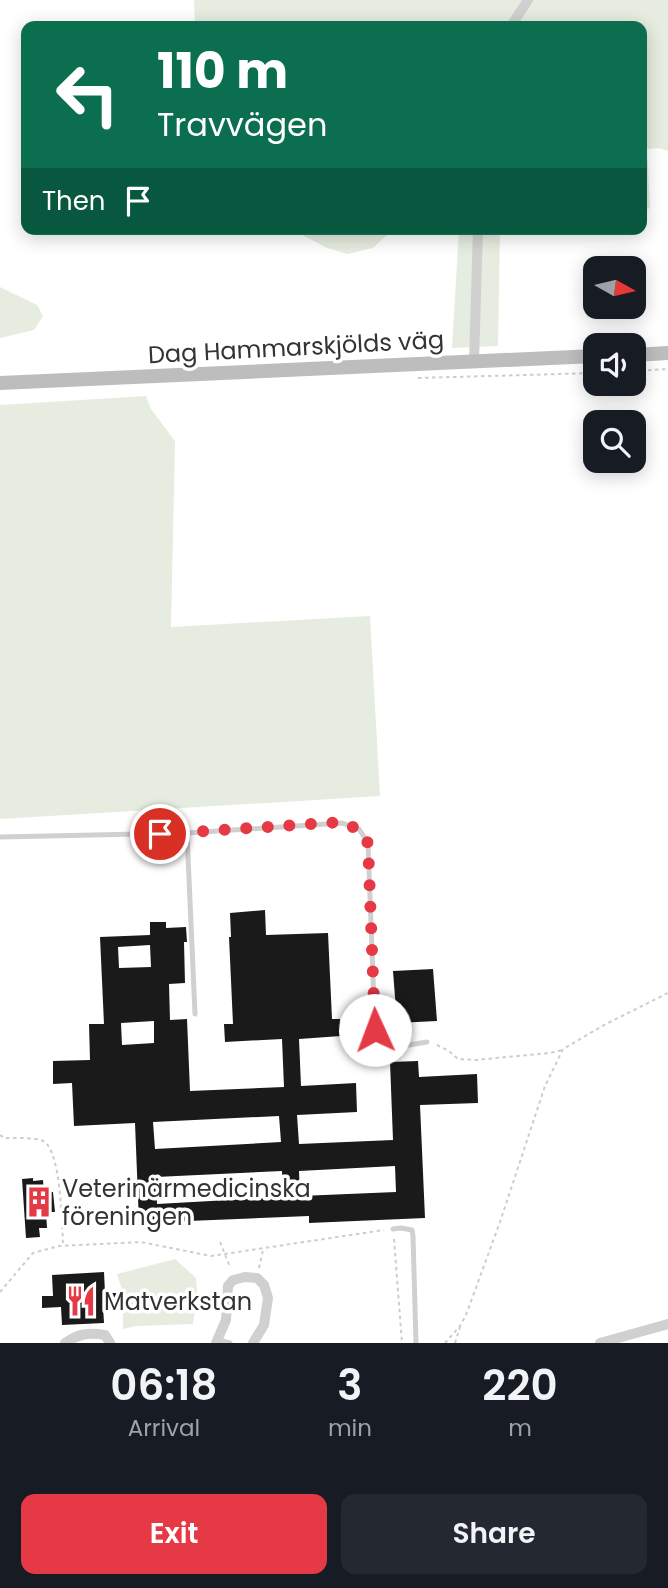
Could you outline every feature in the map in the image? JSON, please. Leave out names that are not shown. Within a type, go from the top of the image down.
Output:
[{"type":"main road","points":[[646,354],[668,353]]},
{"type":"main road","name":"Dag Hammarskjölds väg","points":[[0,383],[583,357]]},
{"type":"street","points":[[514,21],[528,0]]},
{"type":"street","points":[[474,362],[478,235]]},
{"type":"street","points":[[217,1341],[226,1320],[228,1286],[236,1279],[245,1277],[257,1278],[264,1285],[268,1298],[264,1325],[253,1343]]},
{"type":"street","points":[[600,1343],[668,1324]]},
{"type":"street","points":[[65,1343],[84,1333],[96,1333],[105,1335],[110,1343]]},
{"type":"lane","points":[[0,837],[187,833],[342,822],[359,830],[368,843],[375,1030],[383,1042],[409,1045],[427,1042]]},
{"type":"lane","points":[[187,833],[195,1014]]},
{"type":"lane","points":[[393,1228],[412,1230],[418,1340],[416,1343]]},
{"type":"lane","points":[[217,1341],[230,1343]]},
{"type":"path","points":[[646,370],[668,369]]},
{"type":"path","points":[[427,1042],[439,1046],[458,1059],[475,1060],[550,1053],[564,1049],[668,993]]},
{"type":"path","points":[[455,1343],[500,1222],[545,1086],[564,1049]]},
{"type":"path","points":[[0,1135],[5,1138],[41,1140],[49,1145],[54,1154],[64,1246]]},
{"type":"path","points":[[0,1292],[33,1253],[64,1246],[141,1242],[211,1256],[393,1228],[402,1343]]},
{"type":"path","points":[[220,1242],[236,1279]]},
{"type":"path","points":[[257,1278],[263,1249]]},
{"type":"path","points":[[445,1343],[460,1326]]},
{"type":"shaded area","points":[[194,0],[668,0],[668,151],[647,149],[647,21],[195,21]]},
{"type":"shaded area","points":[[647,156],[648,164],[650,208],[647,209]]},
{"type":"shaded area","points":[[302,235],[387,235],[373,248],[347,254],[327,248]]},
{"type":"shaded area","points":[[459,235],[500,235],[498,346],[452,348]]},
{"type":"shaded area","points":[[0,287],[37,305],[43,316],[34,330],[0,338]]},
{"type":"shaded area","points":[[146,396],[151,409],[175,441],[171,627],[370,616],[380,796],[0,819],[0,405]]},
{"type":"shaded area","points":[[175,1259],[196,1278],[193,1324],[123,1329],[123,1293],[117,1274]]},
{"type":"building","points":[[265,910],[266,935],[328,933],[332,1019],[340,1019],[341,1036],[299,1039],[301,1086],[356,1083],[357,1112],[297,1115],[299,1144],[393,1140],[390,1062],[418,1061],[419,1077],[477,1074],[478,1103],[420,1105],[425,1218],[309,1223],[309,1216],[139,1223],[135,1123],[74,1126],[72,1083],[53,1084],[53,1061],[90,1060],[89,1024],[104,1024],[100,937],[150,935],[150,922],[166,922],[166,928],[186,927],[185,983],[169,984],[170,1020],[187,1019],[190,1091],[284,1087],[282,1039],[225,1042],[224,1024],[233,1024],[230,913]],"holes":[[[150,945],[151,967],[119,968],[118,947]],[[154,1021],[154,1043],[122,1045],[121,1023]],[[279,1116],[281,1142],[155,1149],[153,1122]],[[395,1166],[396,1192],[300,1196],[299,1171]],[[282,1171],[283,1197],[157,1204],[156,1177]]]},
{"type":"building","points":[[433,969],[437,1021],[397,1023],[393,971]]},
{"type":"building","name":"Veterinärmedicinska föreningen","points":[[33,1178],[33,1181],[43,1180],[44,1193],[53,1192],[55,1212],[46,1212],[47,1228],[39,1228],[40,1237],[26,1238],[22,1179]]},
{"type":"building","name":"Matverkstan","points":[[104,1272],[105,1293],[119,1293],[119,1305],[103,1306],[104,1323],[62,1325],[61,1307],[42,1308],[42,1296],[53,1296],[52,1275]]},
{"type":"place","name":"Veterinärmedicinska föreningen","points":[[39,1202]]},
{"type":"place","name":"Matverkstan","points":[[81,1301]]},
{"type":"route","points":[[160,834],[342,822],[359,830],[368,843],[375,1030]]}]
